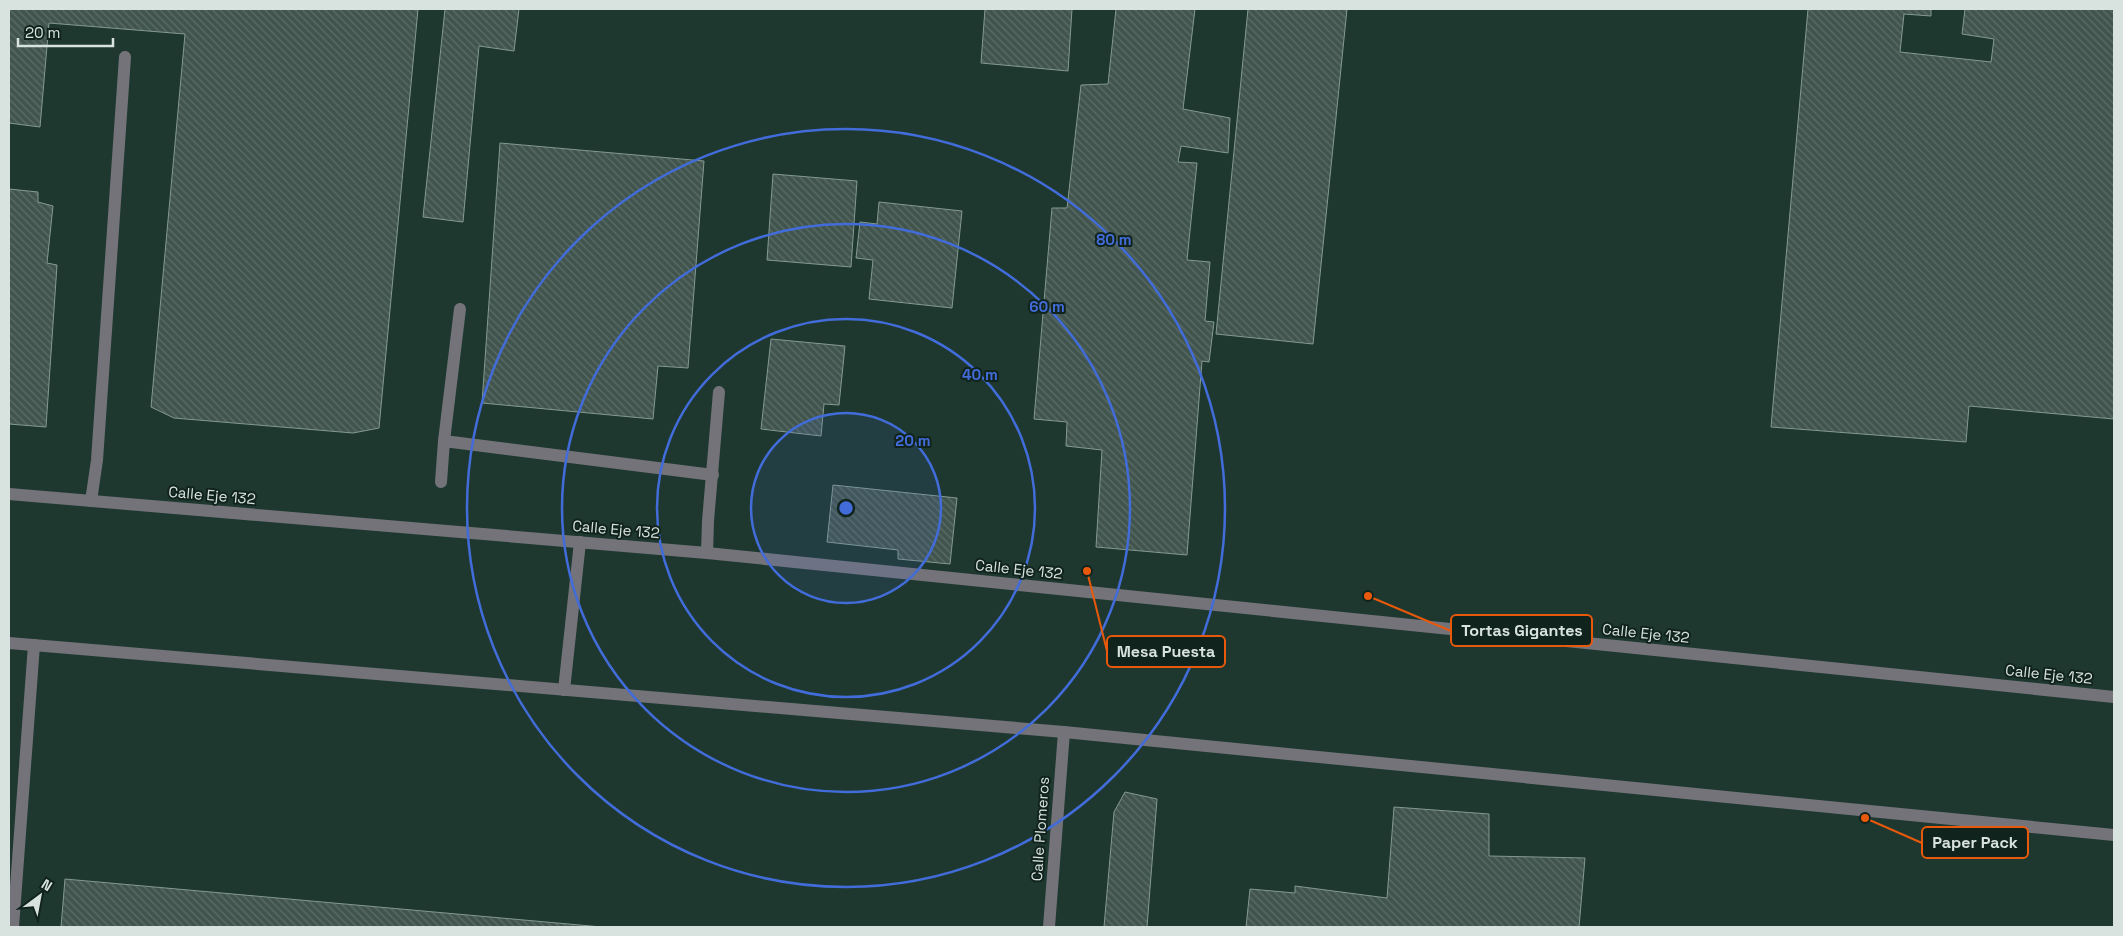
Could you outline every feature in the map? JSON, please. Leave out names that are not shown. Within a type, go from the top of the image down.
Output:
[{"type":"street","points":[[91,501],[97,460],[125,57]]},
{"type":"street","points":[[441,482],[460,309]]},
{"type":"street","points":[[707,554],[719,392]]},
{"type":"street","points":[[444,441],[713,475]]},
{"type":"street","name":"Calle Eje 132","points":[[9,494],[707,554],[2114,697]]},
{"type":"street","points":[[564,690],[580,542]]},
{"type":"street","points":[[9,643],[1064,732],[2114,835]]},
{"type":"street","points":[[13,927],[34,645]]},
{"type":"street","name":"Calle Plomeros","points":[[1048,927],[1064,732]]},
{"type":"shaded area","points":[[9,9],[2114,9],[2114,927],[9,927]]},
{"type":"building","points":[[9,9],[418,9],[379,428],[353,433],[174,418],[151,407],[185,34],[49,23],[40,127],[9,123]]},
{"type":"building","points":[[445,9],[519,9],[514,51],[479,46],[463,222],[423,217]]},
{"type":"building","points":[[985,9],[1072,9],[1068,71],[981,63]]},
{"type":"building","points":[[1116,9],[1195,9],[1183,109],[1230,118],[1228,153],[1181,146],[1178,162],[1197,163],[1187,260],[1210,262],[1205,321],[1214,322],[1209,362],[1202,361],[1187,555],[1096,547],[1102,450],[1066,446],[1067,422],[1034,419],[1052,208],[1067,208],[1081,85],[1108,84]]},
{"type":"building","points":[[1248,9],[1347,9],[1313,344],[1216,334]]},
{"type":"building","points":[[1808,9],[1931,9],[1931,16],[1904,14],[1900,52],[1991,62],[1994,39],[1962,34],[1965,9],[2114,9],[2114,419],[1969,406],[1966,442],[1771,427]]},
{"type":"building","points":[[500,143],[704,161],[688,368],[658,366],[653,419],[482,403]]},
{"type":"building","points":[[773,174],[857,181],[851,267],[767,260]]},
{"type":"building","points":[[9,189],[38,192],[38,202],[53,206],[47,263],[57,265],[46,427],[9,424]]},
{"type":"building","points":[[879,202],[962,211],[952,308],[869,299],[873,260],[856,258],[860,222],[877,224]]},
{"type":"building","points":[[771,339],[845,346],[839,405],[824,404],[821,436],[761,429]]},
{"type":"building","points":[[833,485],[957,498],[950,564],[898,559],[898,550],[827,542]]},
{"type":"building","points":[[1125,792],[1157,799],[1147,927],[1104,927],[1114,812]]},
{"type":"building","points":[[1394,807],[1489,814],[1489,856],[1585,858],[1579,927],[1246,927],[1250,889],[1295,893],[1295,886],[1387,898]]},
{"type":"building","points":[[65,879],[602,927],[61,927]]},
{"type":"place","name":"Mesa Puesta","points":[[1087,571]]},
{"type":"place","name":"Tortas Gigantes","points":[[1368,596]]},
{"type":"place","name":"Paper Pack","points":[[1865,818]]}]
